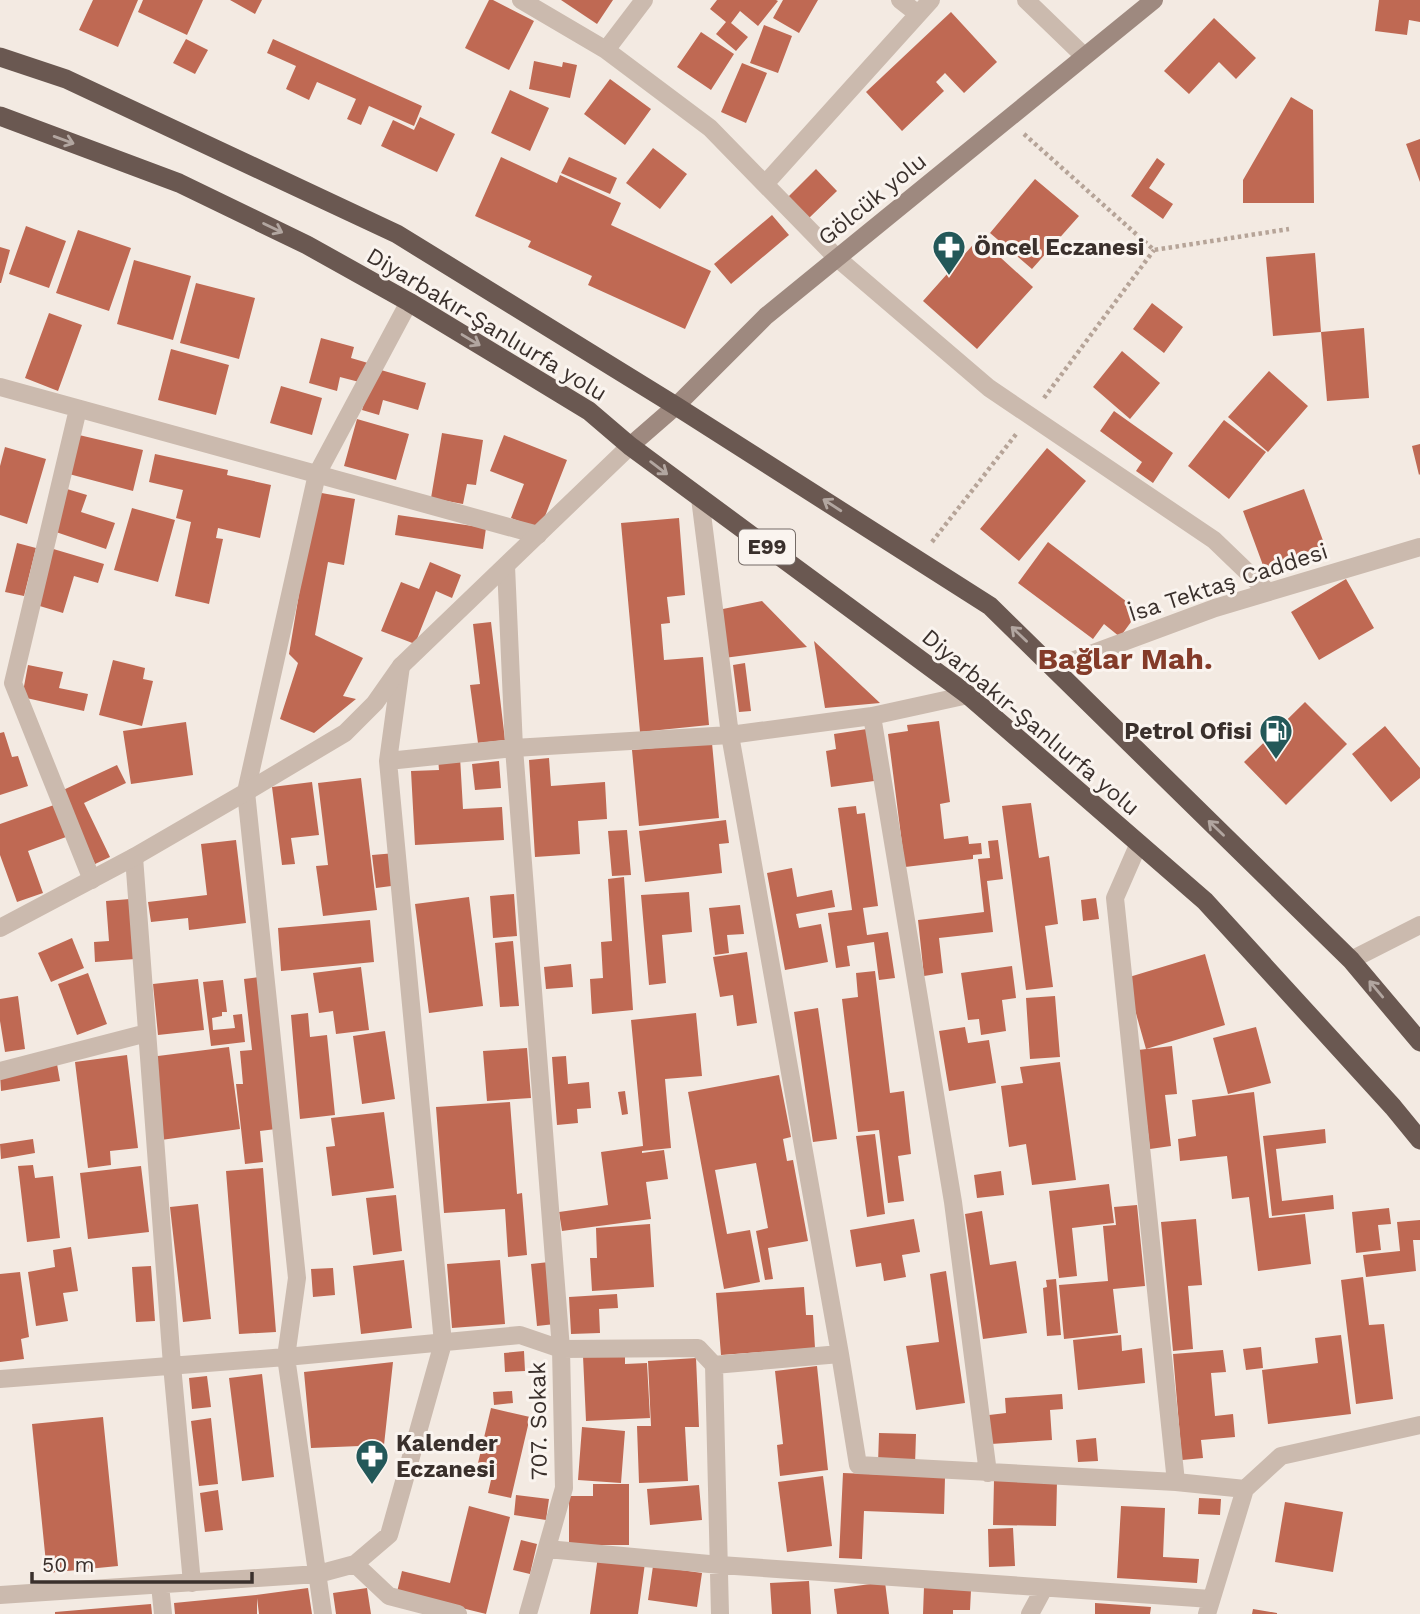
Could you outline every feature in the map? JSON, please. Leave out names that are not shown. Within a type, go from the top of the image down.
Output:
[{"type":"highway","name":"Diyarbakır-Şanlıurfa yolu","points":[[0,57],[66,79],[397,234],[676,406],[990,606],[1351,960],[1420,1042]]},
{"type":"highway","name":"Diyarbakır-Şanlıurfa yolu","points":[[0,116],[179,183],[307,245],[409,302],[589,411],[630,446],[968,695],[1139,843],[1205,901],[1394,1107],[1420,1140]]},
{"type":"main road","name":"Gölcük yolu","points":[[630,446],[676,406],[766,316],[1154,0]]},
{"type":"street","points":[[521,0],[606,50],[710,128],[837,258],[989,388],[1214,541],[1268,592]]},
{"type":"street","points":[[606,50],[644,0]]},
{"type":"street","points":[[900,0],[918,14]]},
{"type":"street","points":[[765,184],[931,0]]},
{"type":"street","points":[[1026,0],[1084,56]]},
{"type":"street","points":[[323,1614],[286,1357],[297,1278],[246,792],[317,474],[409,302]]},
{"type":"street","points":[[0,387],[538,535]]},
{"type":"street","points":[[78,409],[13,683],[92,880]]},
{"type":"street","points":[[0,928],[134,857],[345,733],[375,703],[401,666],[630,446]]},
{"type":"street","points":[[700,498],[730,735],[858,1465],[1176,1482],[1245,1489]]},
{"type":"street","name":"İsa Tektaş Caddesi","points":[[1054,668],[1215,608],[1420,547]]},
{"type":"street","name":"707. Sokak","points":[[506,566],[514,748],[561,1349],[564,1488],[528,1614]]},
{"type":"street","points":[[0,1595],[318,1574],[355,1564],[389,1535],[443,1343],[388,761],[401,666]]},
{"type":"street","points":[[388,761],[514,748],[730,735],[872,716],[968,695]]},
{"type":"street","points":[[872,716],[953,1202],[988,1473]]},
{"type":"street","points":[[1139,843],[1115,898],[1176,1482]]},
{"type":"street","points":[[134,857],[172,1365],[192,1583]]},
{"type":"street","points":[[1351,960],[1420,925]]},
{"type":"street","points":[[0,1071],[147,1033]]},
{"type":"street","points":[[0,1379],[286,1357],[520,1335],[561,1349],[698,1348],[714,1365],[720,1614]]},
{"type":"street","points":[[714,1365],[840,1354]]},
{"type":"street","points":[[547,1549],[720,1565],[1044,1588],[1209,1607],[1245,1489],[1282,1456],[1420,1425]]},
{"type":"street","points":[[355,1564],[389,1596],[458,1614]]},
{"type":"street","points":[[160,1585],[163,1614]]},
{"type":"street","points":[[1030,1614],[1044,1588]]},
{"type":"path","points":[[1008,119],[1154,250],[1289,229]]},
{"type":"building","points":[[93,0],[138,0],[118,47],[79,30]]},
{"type":"building","points":[[143,0],[203,0],[187,35],[138,12]]},
{"type":"building","points":[[230,0],[262,0],[255,14]]},
{"type":"building","points":[[489,0],[534,21],[509,70],[465,48]]},
{"type":"building","points":[[561,0],[613,0],[597,24]]},
{"type":"building","points":[[717,0],[778,1],[758,26],[740,11],[731,23],[748,37],[736,51],[716,34],[726,22],[710,9]]},
{"type":"building","points":[[783,0],[818,0],[799,33],[773,18]]},
{"type":"building","points":[[1379,0],[1420,0],[1420,22],[1409,20],[1407,35],[1375,31]]},
{"type":"building","points":[[951,12],[997,62],[964,93],[945,73],[936,82],[944,91],[902,131],[866,92]]},
{"type":"building","points":[[1214,18],[1256,58],[1236,79],[1219,62],[1189,94],[1164,71]]},
{"type":"building","points":[[764,25],[792,36],[778,73],[750,63]]},
{"type":"building","points":[[701,32],[734,54],[711,90],[677,67]]},
{"type":"building","points":[[186,39],[208,50],[195,74],[173,63]]},
{"type":"building","points":[[273,39],[422,106],[414,126],[369,106],[361,125],[347,119],[356,99],[317,82],[309,100],[286,89],[296,66],[267,53]]},
{"type":"building","points":[[534,61],[562,67],[563,62],[577,65],[570,98],[529,89]]},
{"type":"building","points":[[742,63],[767,73],[746,123],[721,112]]},
{"type":"building","points":[[610,79],[651,109],[625,145],[584,114]]},
{"type":"building","points":[[510,90],[549,108],[530,151],[491,133]]},
{"type":"building","points":[[1291,97],[1313,110],[1314,203],[1243,203],[1243,180]]},
{"type":"building","points":[[420,117],[455,134],[437,172],[381,146],[393,120],[414,130]]},
{"type":"building","points":[[1420,139],[1420,182],[1406,144]]},
{"type":"building","points":[[653,148],[687,174],[660,209],[626,183]]},
{"type":"building","points":[[501,157],[557,183],[560,175],[621,203],[611,225],[711,271],[685,329],[588,285],[592,276],[528,247],[531,241],[475,216]]},
{"type":"building","points":[[569,157],[617,178],[610,194],[561,173]]},
{"type":"building","points":[[1157,158],[1165,164],[1149,188],[1173,204],[1163,219],[1131,196]]},
{"type":"building","points":[[816,169],[837,191],[809,218],[788,197]]},
{"type":"building","points":[[1035,179],[1079,216],[1032,269],[990,233]]},
{"type":"building","points":[[772,215],[789,235],[731,284],[714,264]]},
{"type":"building","points":[[26,226],[66,241],[49,288],[9,274]]},
{"type":"building","points":[[78,230],[131,248],[109,311],[56,293]]},
{"type":"building","points":[[979,238],[1033,287],[977,349],[923,301]]},
{"type":"building","points":[[0,247],[10,250],[1,283],[0,283]]},
{"type":"building","points":[[1315,253],[1321,332],[1273,336],[1266,257]]},
{"type":"building","points":[[134,260],[191,276],[173,340],[117,324]]},
{"type":"building","points":[[196,283],[255,298],[239,359],[180,343]]},
{"type":"building","points":[[1152,303],[1183,327],[1164,353],[1133,329]]},
{"type":"building","points":[[49,313],[82,325],[58,391],[25,378]]},
{"type":"building","points":[[1364,328],[1369,398],[1327,401],[1321,332]]},
{"type":"building","points":[[321,338],[354,347],[351,358],[368,363],[363,383],[340,377],[337,391],[309,383]]},
{"type":"building","points":[[171,349],[229,365],[216,415],[158,400]]},
{"type":"building","points":[[1122,351],[1160,383],[1130,419],[1093,387]]},
{"type":"building","points":[[374,368],[426,383],[418,410],[383,400],[379,415],[362,410]]},
{"type":"building","points":[[1269,371],[1308,406],[1268,452],[1228,417]]},
{"type":"building","points":[[281,386],[322,398],[312,435],[270,423]]},
{"type":"building","points":[[1114,411],[1173,453],[1153,483],[1136,471],[1142,462],[1100,431]]},
{"type":"building","points":[[357,419],[409,434],[396,480],[344,466]]},
{"type":"building","points":[[1224,420],[1266,452],[1229,499],[1188,466]]},
{"type":"building","points":[[442,433],[483,440],[476,485],[467,484],[463,504],[431,498]]},
{"type":"building","points":[[79,435],[143,450],[133,491],[69,474]]},
{"type":"building","points":[[504,435],[567,460],[540,529],[511,518],[524,484],[490,471]]},
{"type":"building","points":[[1420,444],[1420,474],[1419,475],[1412,446]]},
{"type":"building","points":[[5,447],[46,459],[27,524],[0,515],[0,466]]},
{"type":"building","points":[[1047,448],[1086,481],[1019,561],[980,529]]},
{"type":"building","points":[[155,454],[228,470],[227,475],[271,485],[260,538],[218,528],[216,538],[223,539],[209,604],[175,596],[191,522],[176,518],[183,490],[149,482]]},
{"type":"building","points":[[67,489],[87,495],[81,512],[115,523],[106,549],[53,531]]},
{"type":"building","points":[[1304,489],[1325,546],[1264,568],[1243,511]]},
{"type":"building","points":[[316,492],[355,499],[344,565],[328,562],[315,635],[363,658],[343,696],[356,699],[314,733],[280,719],[298,663],[289,654]]},
{"type":"building","points":[[132,508],[175,520],[158,582],[114,570]]},
{"type":"building","points":[[398,515],[486,528],[483,549],[395,535]]},
{"type":"building","points":[[679,518],[685,595],[667,597],[670,623],[661,624],[664,660],[703,657],[709,725],[640,732],[621,523]]},
{"type":"building","points":[[1048,542],[1139,611],[1120,637],[1104,624],[1093,639],[1018,583]]},
{"type":"building","points":[[17,543],[36,548],[24,596],[5,592]]},
{"type":"building","points":[[50,548],[104,564],[98,583],[74,576],[63,613],[33,604]]},
{"type":"building","points":[[430,562],[461,575],[452,598],[436,591],[415,644],[381,631],[401,582],[419,589]]},
{"type":"building","points":[[1346,579],[1374,628],[1319,660],[1291,612]]},
{"type":"building","points":[[762,601],[807,647],[724,658],[718,610]]},
{"type":"building","points":[[491,622],[505,740],[478,743],[470,685],[480,684],[473,624]]},
{"type":"building","points":[[814,641],[880,703],[825,708]]},
{"type":"building","points":[[113,660],[145,668],[143,679],[153,681],[142,726],[99,715]]},
{"type":"building","points":[[745,663],[751,711],[739,712],[733,665]]},
{"type":"building","points":[[28,665],[63,672],[59,688],[88,694],[84,711],[22,697]]},
{"type":"building","points":[[1305,702],[1347,744],[1286,805],[1244,762]]},
{"type":"building","points":[[939,721],[950,802],[940,804],[944,839],[968,836],[969,844],[981,843],[982,854],[973,855],[973,859],[905,867],[888,734],[908,731],[907,725]]},
{"type":"building","points":[[186,722],[193,775],[131,784],[123,731]]},
{"type":"building","points":[[1385,726],[1420,768],[1420,778],[1391,802],[1352,754]]},
{"type":"building","points":[[867,729],[874,781],[831,787],[826,751],[836,749],[834,734]]},
{"type":"building","points":[[4,732],[12,757],[18,756],[28,786],[0,795],[0,733]]},
{"type":"building","points":[[712,743],[719,818],[639,826],[632,750]]},
{"type":"building","points":[[460,757],[463,809],[502,807],[504,840],[415,845],[411,771],[439,770],[438,758]]},
{"type":"building","points":[[549,758],[551,786],[605,782],[607,819],[578,821],[580,854],[535,857],[529,760]]},
{"type":"building","points":[[499,761],[501,788],[475,790],[472,764]]},
{"type":"building","points":[[117,765],[126,783],[84,803],[110,857],[95,864],[61,791]]},
{"type":"building","points":[[361,778],[377,910],[323,916],[316,866],[328,865],[318,783]]},
{"type":"building","points":[[312,782],[319,835],[291,838],[295,864],[282,865],[272,787]]},
{"type":"building","points":[[1031,803],[1039,858],[1049,856],[1058,924],[1045,926],[1053,987],[1026,990],[1002,806]]},
{"type":"building","points":[[54,805],[66,837],[28,851],[43,893],[17,902],[0,855],[0,824]]},
{"type":"building","points":[[856,806],[857,814],[865,813],[878,906],[863,908],[867,935],[888,932],[895,978],[879,980],[874,942],[847,946],[850,966],[836,968],[828,913],[852,910],[838,808]]},
{"type":"building","points":[[726,820],[729,843],[719,844],[722,873],[645,882],[639,831]]},
{"type":"building","points":[[627,830],[631,875],[612,876],[608,831]]},
{"type":"building","points":[[236,840],[246,923],[189,930],[188,918],[151,922],[148,902],[207,895],[201,844]]},
{"type":"building","points":[[998,840],[1003,879],[987,881],[993,932],[939,938],[943,973],[924,976],[918,920],[984,912],[978,859],[990,858],[988,841]]},
{"type":"building","points":[[396,853],[399,885],[376,888],[372,855]]},
{"type":"building","points":[[792,868],[797,897],[832,890],[835,907],[796,914],[799,928],[821,924],[828,962],[785,970],[767,873]]},
{"type":"building","points":[[624,877],[633,1010],[592,1014],[590,979],[603,978],[601,942],[612,941],[608,879]]},
{"type":"building","points":[[689,892],[692,932],[662,935],[666,983],[649,985],[641,895]]},
{"type":"building","points":[[514,894],[517,936],[493,938],[490,896]]},
{"type":"building","points":[[469,897],[483,1006],[429,1013],[415,904]]},
{"type":"building","points":[[1096,898],[1099,919],[1083,921],[1081,900]]},
{"type":"building","points":[[130,899],[135,959],[95,962],[94,942],[109,941],[106,901]]},
{"type":"building","points":[[740,905],[744,934],[727,935],[729,953],[715,955],[709,908]]},
{"type":"building","points":[[370,920],[374,962],[281,971],[278,928]]},
{"type":"building","points":[[72,938],[84,968],[51,982],[38,953]]},
{"type":"building","points":[[513,941],[519,1006],[500,1007],[495,943]]},
{"type":"building","points":[[747,952],[757,1023],[737,1026],[733,995],[720,997],[713,957]]},
{"type":"building","points":[[1205,954],[1225,1025],[1146,1049],[1126,978]]},
{"type":"building","points":[[571,964],[573,987],[546,989],[544,967]]},
{"type":"building","points":[[1012,966],[1016,998],[1002,1000],[1006,1031],[981,1035],[979,1019],[968,1020],[961,973]]},
{"type":"building","points":[[361,967],[369,1030],[336,1034],[333,1011],[319,1013],[313,973]]},
{"type":"building","points":[[875,971],[890,1093],[904,1091],[911,1154],[898,1156],[904,1201],[888,1203],[879,1130],[858,1132],[842,999],[858,997],[856,973]]},
{"type":"building","points":[[88,973],[107,1024],[77,1035],[58,984]]},
{"type":"building","points":[[259,977],[276,1129],[260,1131],[263,1162],[245,1164],[236,1084],[243,1084],[240,1051],[252,1050],[244,979]]},
{"type":"building","points":[[198,979],[204,1030],[158,1035],[153,984]]},
{"type":"building","points":[[223,980],[227,1012],[212,1018],[213,1030],[235,1028],[233,1015],[242,1014],[245,1042],[211,1046],[203,982]]},
{"type":"building","points":[[18,996],[25,1049],[5,1052],[0,999]]},
{"type":"building","points":[[1055,996],[1060,1057],[1030,1059],[1026,998]]},
{"type":"building","points":[[818,1008],[837,1139],[813,1142],[794,1012]]},
{"type":"building","points":[[308,1013],[310,1037],[327,1035],[335,1115],[300,1119],[291,1015]]},
{"type":"building","points":[[696,1013],[702,1076],[665,1079],[671,1148],[642,1151],[664,1150],[668,1179],[646,1182],[651,1219],[562,1231],[559,1212],[608,1205],[601,1152],[643,1146],[631,1020]]},
{"type":"building","points":[[965,1027],[968,1043],[989,1040],[996,1083],[949,1091],[939,1031]]},
{"type":"building","points":[[1256,1027],[1271,1083],[1228,1094],[1213,1038]]},
{"type":"building","points":[[385,1031],[395,1099],[362,1104],[353,1036]]},
{"type":"building","points":[[1172,1046],[1177,1094],[1165,1095],[1171,1146],[1150,1149],[1138,1050]]},
{"type":"building","points":[[229,1047],[240,1129],[161,1140],[150,1057]]},
{"type":"building","points":[[527,1048],[531,1098],[487,1101],[483,1051]]},
{"type":"building","points":[[127,1055],[138,1148],[110,1151],[111,1165],[88,1168],[75,1062]]},
{"type":"building","points":[[566,1056],[568,1084],[589,1082],[591,1108],[577,1109],[578,1123],[557,1125],[552,1057]]},
{"type":"building","points":[[1060,1062],[1076,1180],[1032,1185],[1026,1144],[1009,1147],[1001,1086],[1023,1083],[1020,1067]]},
{"type":"building","points":[[57,1064],[60,1081],[1,1091],[0,1074]]},
{"type":"building","points":[[779,1075],[791,1137],[783,1139],[787,1161],[793,1160],[808,1241],[768,1248],[773,1279],[765,1280],[756,1231],[768,1228],[756,1163],[715,1170],[727,1234],[750,1230],[760,1282],[724,1289],[688,1092]]},
{"type":"building","points":[[625,1091],[628,1114],[622,1115],[618,1092]]},
{"type":"building","points":[[1254,1092],[1269,1218],[1305,1214],[1311,1264],[1258,1271],[1249,1197],[1232,1199],[1227,1156],[1180,1161],[1178,1139],[1196,1136],[1192,1100]]},
{"type":"building","points":[[510,1102],[517,1194],[522,1193],[527,1255],[508,1257],[505,1209],[444,1213],[436,1107]]},
{"type":"building","points":[[384,1112],[394,1188],[332,1196],[326,1147],[335,1146],[331,1118]]},
{"type":"building","points":[[1325,1129],[1326,1143],[1276,1149],[1282,1201],[1333,1195],[1334,1209],[1272,1216],[1263,1136]]},
{"type":"building","points":[[875,1134],[885,1214],[867,1217],[856,1136]]},
{"type":"building","points":[[33,1139],[35,1153],[1,1159],[0,1144]]},
{"type":"building","points":[[33,1165],[35,1178],[53,1176],[60,1238],[27,1242],[18,1166]]},
{"type":"building","points":[[141,1166],[149,1232],[88,1239],[80,1173]]},
{"type":"building","points":[[263,1168],[276,1332],[239,1334],[226,1171]]},
{"type":"building","points":[[1001,1171],[1004,1195],[977,1198],[974,1175]]},
{"type":"building","points":[[1109,1184],[1114,1223],[1072,1228],[1077,1276],[1059,1278],[1049,1191]]},
{"type":"building","points":[[396,1195],[402,1251],[373,1255],[366,1198]]},
{"type":"building","points":[[198,1204],[211,1319],[183,1322],[170,1207]]},
{"type":"building","points":[[1137,1205],[1145,1286],[1113,1289],[1118,1333],[1064,1339],[1059,1285],[1108,1281],[1103,1226],[1116,1225],[1114,1207]]},
{"type":"building","points":[[1389,1208],[1391,1224],[1378,1225],[1381,1250],[1356,1253],[1352,1212]]},
{"type":"building","points":[[982,1211],[990,1265],[1016,1261],[1027,1333],[983,1339],[965,1214]]},
{"type":"building","points":[[914,1219],[920,1252],[902,1255],[906,1277],[884,1281],[881,1263],[856,1267],[850,1230]]},
{"type":"building","points":[[1196,1219],[1202,1285],[1188,1286],[1193,1349],[1173,1351],[1161,1222]]},
{"type":"building","points":[[1420,1220],[1420,1240],[1413,1240],[1416,1271],[1366,1277],[1363,1255],[1400,1251],[1397,1222]]},
{"type":"building","points":[[650,1224],[654,1287],[592,1291],[590,1258],[597,1258],[596,1228]]},
{"type":"building","points":[[71,1247],[78,1291],[63,1293],[68,1321],[36,1326],[28,1272],[55,1267],[53,1250]]},
{"type":"building","points":[[404,1260],[412,1328],[361,1334],[353,1266]]},
{"type":"building","points":[[500,1260],[505,1324],[452,1328],[447,1264]]},
{"type":"building","points":[[549,1262],[555,1324],[537,1326],[531,1264]]},
{"type":"building","points":[[151,1266],[155,1321],[136,1322],[132,1267]]},
{"type":"building","points":[[333,1268],[335,1295],[313,1297],[311,1269]]},
{"type":"building","points":[[946,1271],[965,1403],[916,1410],[906,1346],[939,1342],[930,1274]]},
{"type":"building","points":[[20,1272],[29,1337],[21,1339],[24,1359],[0,1362],[0,1274]]},
{"type":"building","points":[[1363,1277],[1369,1325],[1384,1324],[1393,1399],[1356,1404],[1341,1280]]},
{"type":"building","points":[[1056,1279],[1061,1335],[1047,1336],[1043,1288],[1047,1287],[1046,1280]]},
{"type":"building","points":[[804,1287],[806,1315],[813,1315],[815,1348],[721,1355],[716,1293]]},
{"type":"building","points":[[617,1294],[618,1308],[599,1309],[600,1333],[571,1334],[569,1297]]},
{"type":"building","points":[[1121,1335],[1122,1351],[1142,1348],[1145,1383],[1078,1390],[1073,1340]]},
{"type":"building","points":[[1341,1335],[1351,1414],[1268,1424],[1262,1370],[1318,1363],[1315,1338]]},
{"type":"building","points":[[1261,1347],[1263,1368],[1246,1370],[1243,1349]]},
{"type":"building","points":[[1223,1350],[1226,1372],[1211,1373],[1215,1416],[1233,1414],[1235,1437],[1201,1440],[1203,1458],[1182,1460],[1173,1354]]},
{"type":"building","points":[[524,1351],[525,1371],[505,1372],[504,1353]]},
{"type":"building","points":[[625,1354],[625,1364],[647,1363],[650,1418],[586,1421],[583,1356]]},
{"type":"building","points":[[696,1358],[699,1427],[685,1427],[688,1481],[639,1483],[637,1426],[651,1426],[648,1361]]},
{"type":"building","points":[[393,1362],[384,1445],[311,1448],[304,1372]]},
{"type":"building","points":[[817,1366],[828,1470],[780,1476],[777,1445],[783,1444],[775,1371]]},
{"type":"building","points":[[262,1374],[274,1477],[242,1481],[229,1378]]},
{"type":"building","points":[[207,1376],[211,1407],[192,1409],[189,1378]]},
{"type":"building","points":[[512,1391],[513,1403],[494,1405],[493,1392]]},
{"type":"building","points":[[1062,1394],[1063,1409],[1050,1410],[1052,1440],[991,1444],[989,1415],[1006,1413],[1005,1398]]},
{"type":"building","points":[[491,1408],[530,1417],[511,1498],[488,1493],[494,1467],[478,1463]]},
{"type":"building","points":[[103,1417],[118,1566],[47,1573],[32,1424]]},
{"type":"building","points":[[211,1418],[218,1484],[199,1486],[191,1421]]},
{"type":"building","points":[[582,1427],[625,1431],[621,1483],[578,1480]]},
{"type":"building","points":[[879,1433],[916,1434],[915,1465],[878,1464]]},
{"type":"building","points":[[1096,1438],[1098,1461],[1078,1462],[1076,1440]]},
{"type":"building","points":[[843,1473],[945,1477],[944,1514],[864,1511],[862,1559],[839,1558]]},
{"type":"building","points":[[823,1476],[832,1546],[787,1552],[778,1482]]},
{"type":"building","points":[[994,1480],[1057,1481],[1056,1526],[993,1525]]},
{"type":"building","points":[[593,1484],[629,1484],[629,1545],[569,1545],[569,1496],[593,1496]]},
{"type":"building","points":[[699,1485],[702,1520],[650,1525],[647,1489]]},
{"type":"building","points":[[218,1490],[223,1530],[205,1532],[200,1493]]},
{"type":"building","points":[[516,1495],[549,1499],[546,1520],[514,1515]]},
{"type":"building","points":[[1199,1498],[1221,1499],[1220,1515],[1198,1514]]},
{"type":"building","points":[[1285,1502],[1343,1512],[1333,1572],[1275,1562]]},
{"type":"building","points":[[469,1506],[510,1517],[486,1614],[397,1592],[402,1571],[450,1583]]},
{"type":"building","points":[[1121,1506],[1165,1508],[1163,1557],[1199,1559],[1197,1583],[1117,1578]]},
{"type":"building","points":[[1013,1528],[1015,1566],[989,1567],[988,1529]]},
{"type":"building","points":[[521,1540],[537,1544],[530,1574],[513,1570]]},
{"type":"building","points":[[598,1556],[645,1563],[638,1614],[590,1614]]},
{"type":"building","points":[[653,1566],[702,1573],[697,1607],[648,1600]]},
{"type":"building","points":[[809,1581],[811,1614],[772,1614],[770,1583]]},
{"type":"building","points":[[885,1582],[889,1614],[837,1614],[834,1589]]},
{"type":"building","points":[[924,1587],[971,1590],[970,1610],[953,1610],[953,1614],[923,1614]]},
{"type":"building","points":[[308,1588],[312,1614],[259,1614],[257,1598],[257,1614],[175,1614],[174,1603]]},
{"type":"building","points":[[367,1588],[371,1614],[336,1614],[333,1593]]},
{"type":"building","points":[[1095,1603],[1151,1607],[1150,1614],[1095,1614]]},
{"type":"building","points":[[151,1604],[152,1614],[55,1614],[55,1612]]},
{"type":"building","points":[[1253,1609],[1277,1613],[1277,1614],[1252,1614]]},
{"type":"place","name":"Öncel Eczanesi","points":[[949,277]]},
{"type":"place","name":"Petrol Ofisi","points":[[1276,761]]},
{"type":"place","name":"Kalender Eczanesi","points":[[372,1486]]},
{"type":"district","name":"Bağlar Mah.","points":[[1125,659]]}]
